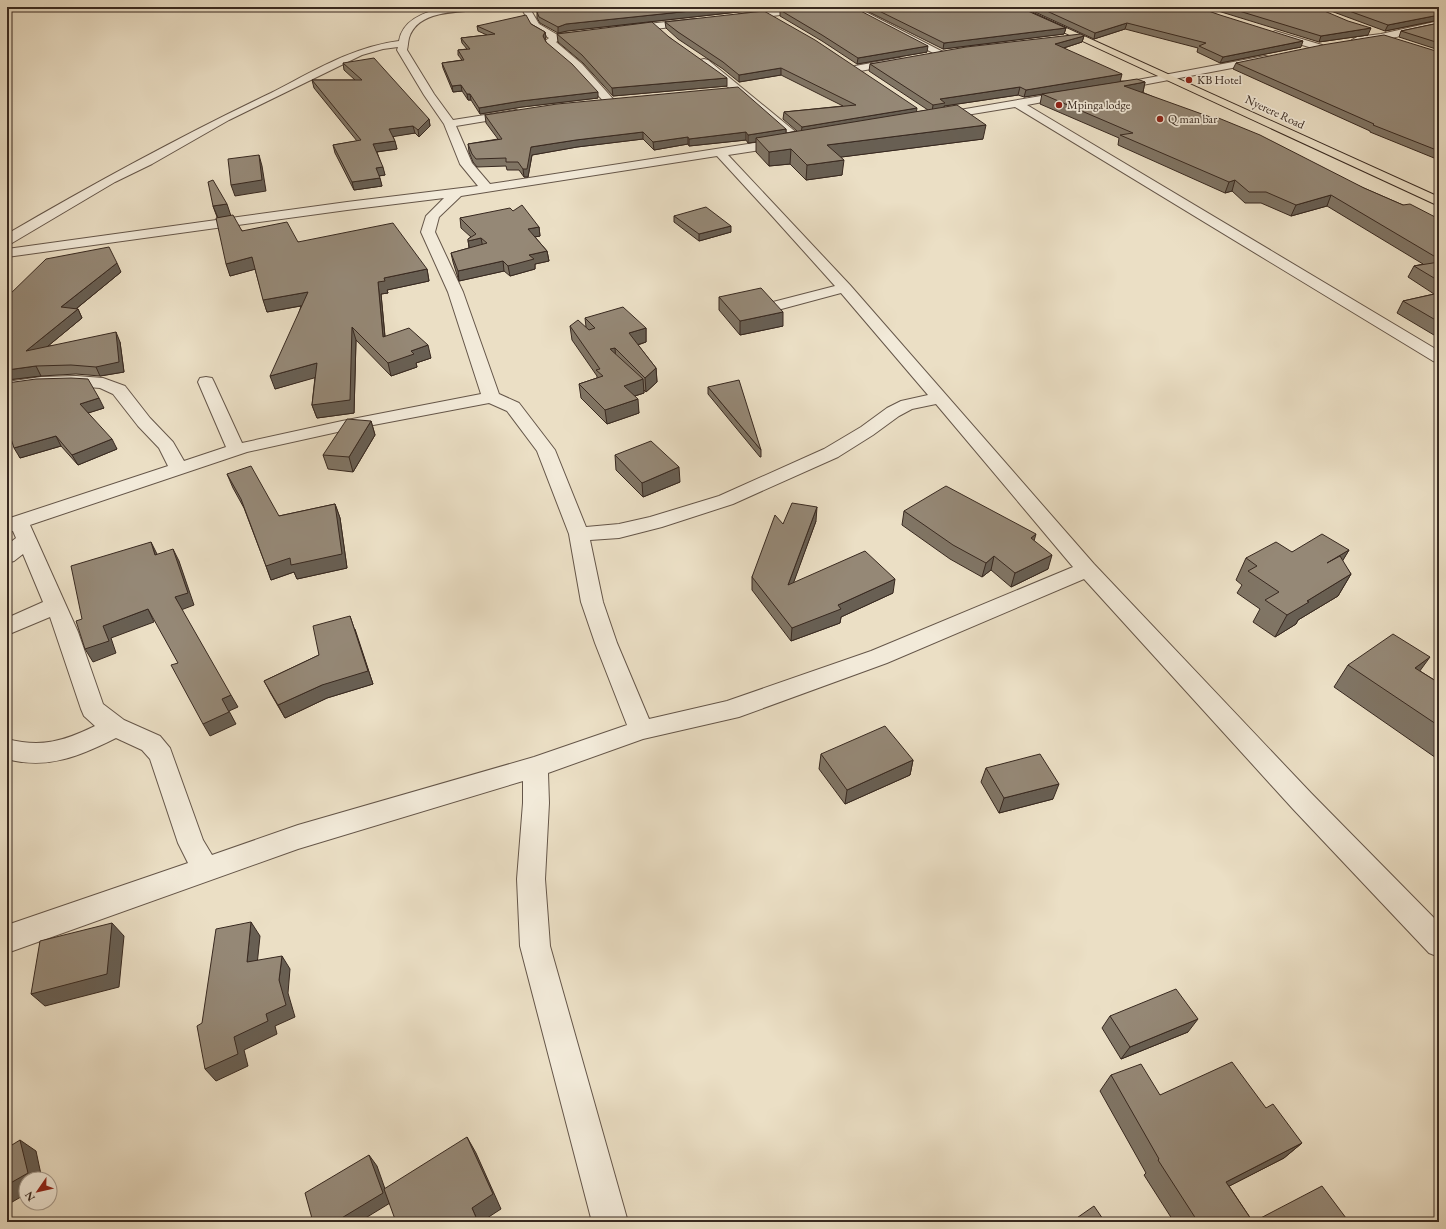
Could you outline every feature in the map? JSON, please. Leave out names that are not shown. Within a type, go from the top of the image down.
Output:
[{"type":"highway","name":"Nyerere Road","points":[[1013,7],[1439,202]]},
{"type":"street","points":[[476,7],[442,10],[428,14],[411,26],[402,43],[402,50],[429,94],[450,124],[466,164],[488,188]]},
{"type":"street","points":[[525,7],[535,26],[555,38]]},
{"type":"street","points":[[733,18],[821,7]]},
{"type":"street","points":[[849,7],[946,53],[922,57]]},
{"type":"street","points":[[767,14],[779,22]]},
{"type":"street","points":[[620,30],[704,21]]},
{"type":"street","points":[[1347,42],[1384,36],[1439,24]]},
{"type":"street","points":[[656,26],[667,37]]},
{"type":"street","points":[[1362,28],[1403,44]]},
{"type":"street","points":[[1266,31],[1323,46],[1297,51]]},
{"type":"street","points":[[595,33],[555,38],[550,41],[551,44],[578,66],[609,101]]},
{"type":"street","points":[[1056,39],[1078,37]]},
{"type":"street","points":[[7,240],[111,179],[148,161],[224,118],[274,95],[359,52],[402,43]]},
{"type":"street","points":[[692,54],[739,90],[799,140]]},
{"type":"street","points":[[1108,88],[1169,78],[1277,56]]},
{"type":"street","points":[[855,69],[908,59]]},
{"type":"street","points":[[845,62],[865,76]]},
{"type":"street","points":[[720,91],[739,90]]},
{"type":"street","points":[[926,117],[1085,92]]},
{"type":"street","points":[[595,103],[622,100]]},
{"type":"street","points":[[1016,103],[1439,358]]},
{"type":"street","points":[[450,124],[528,111]]},
{"type":"street","points":[[7,253],[340,207],[457,193],[720,153],[814,137]]},
{"type":"street","points":[[720,153],[845,288],[1087,569],[1302,801],[1439,943]]},
{"type":"street","points":[[457,193],[433,216],[428,232],[443,259],[465,318],[491,397]]},
{"type":"street","points":[[774,306],[845,288]]},
{"type":"street","points":[[7,388],[41,382],[76,381],[103,383],[118,390],[144,422],[167,446],[180,469]]},
{"type":"street","points":[[206,382],[236,450]]},
{"type":"street","points":[[7,556],[18,529],[180,469],[236,450],[342,426],[491,397],[513,407],[546,450],[579,534],[594,609],[606,643],[642,730]]},
{"type":"street","points":[[579,534],[641,526],[726,500],[831,453],[867,431],[893,412],[907,406],[940,398]]},
{"type":"street","points":[[18,529],[56,606],[67,632],[93,709],[101,717],[115,726],[151,743],[161,756],[191,843],[206,870]]},
{"type":"street","points":[[7,940],[298,837],[534,767],[642,730],[730,710],[828,674],[880,657],[1087,569]]},
{"type":"street","points":[[7,627],[56,606]]},
{"type":"street","points":[[7,749],[26,755],[44,755],[72,747],[115,726]]},
{"type":"street","points":[[534,767],[536,803],[531,879],[535,946],[610,1222]]},
{"type":"building","points":[[559,7],[729,7],[566,24],[558,27],[539,17],[537,12]]},
{"type":"building","points":[[809,7],[853,7],[928,46],[858,58],[780,10]]},
{"type":"building","points":[[871,7],[1019,7],[1066,28],[944,43]]},
{"type":"building","points":[[1038,7],[1197,7],[1303,41],[1223,57],[1199,46],[1206,43],[1127,23],[1095,33]]},
{"type":"building","points":[[1226,7],[1315,7],[1348,21],[1371,28],[1321,36]]},
{"type":"building","points":[[1338,7],[1439,7],[1439,15],[1388,25]]},
{"type":"building","points":[[764,11],[815,40],[917,108],[802,127],[784,112],[856,105],[781,68],[739,75],[723,62],[665,22]]},
{"type":"building","points":[[526,15],[531,24],[545,32],[543,36],[546,42],[572,64],[598,92],[521,101],[479,108],[470,94],[467,94],[461,85],[452,86],[442,63],[464,60],[458,50],[470,49],[461,38],[495,34],[477,26]]},
{"type":"building","points":[[652,22],[669,37],[727,78],[612,88],[582,55],[557,34]]},
{"type":"building","points":[[1439,23],[1439,43],[1401,31]]},
{"type":"building","points":[[1081,34],[1084,36],[1055,44],[1122,74],[1026,90],[1020,87],[940,99],[945,103],[933,105],[870,64],[966,47]]},
{"type":"building","points":[[1384,35],[1439,52],[1439,151],[1373,125],[1374,124],[1236,63],[1322,45]]},
{"type":"building","points":[[374,58],[429,119],[418,130],[413,126],[389,129],[395,141],[373,144],[383,167],[376,168],[380,178],[352,182],[333,145],[361,140],[312,80],[362,80],[343,63]]},
{"type":"building","points":[[1137,79],[1145,82],[1124,86],[1213,118],[1216,117],[1260,135],[1364,188],[1403,205],[1410,204],[1439,219],[1439,259],[1331,195],[1296,205],[1266,192],[1249,192],[1235,180],[1229,182],[1120,135],[1133,133],[1042,94]]},
{"type":"building","points":[[738,87],[786,129],[748,135],[746,132],[689,139],[688,137],[653,142],[643,132],[576,140],[531,147],[527,169],[523,169],[518,162],[506,162],[506,158],[476,159],[468,144],[502,139],[485,115],[557,104]]},
{"type":"building","points":[[957,105],[986,125],[827,145],[844,160],[807,165],[791,149],[769,152],[756,138]]},
{"type":"building","points":[[259,155],[262,180],[231,185],[228,159]]},
{"type":"building","points":[[213,180],[227,204],[213,206],[208,182]]},
{"type":"building","points":[[522,205],[539,227],[528,229],[547,251],[529,255],[534,259],[508,266],[503,261],[458,271],[451,253],[487,243],[481,238],[468,241],[468,239],[476,234],[460,218],[510,208],[513,211]]},
{"type":"building","points":[[706,207],[731,226],[699,234],[674,216]]},
{"type":"building","points":[[233,215],[242,231],[287,222],[298,242],[393,223],[427,269],[384,278],[385,281],[378,282],[383,337],[409,328],[428,345],[411,351],[414,354],[388,363],[352,327],[350,400],[312,405],[317,363],[270,376],[308,292],[263,300],[252,257],[226,264],[216,218]]},
{"type":"building","points":[[109,247],[117,263],[61,307],[78,309],[26,351],[116,332],[119,362],[96,367],[71,365],[36,366],[7,370],[7,297],[46,259]]},
{"type":"building","points":[[1439,262],[1439,281],[1414,266]]},
{"type":"building","points":[[761,288],[783,312],[740,321],[719,297]]},
{"type":"building","points":[[1439,293],[1439,322],[1403,301]]},
{"type":"building","points":[[623,307],[646,328],[629,333],[656,368],[645,378],[615,348],[610,349],[643,379],[624,386],[638,399],[605,410],[579,384],[603,376],[596,370],[600,369],[570,326],[578,320],[589,330],[595,328],[585,318]]},
{"type":"building","points":[[36,379],[88,379],[99,398],[80,404],[112,439],[72,455],[56,436],[14,448],[7,426],[7,383]]},
{"type":"building","points":[[739,380],[761,450],[708,387]]},
{"type":"building","points":[[347,419],[371,421],[349,457],[323,455]]},
{"type":"building","points":[[651,441],[679,467],[642,483],[615,455]]},
{"type":"building","points":[[251,466],[279,516],[335,504],[342,554],[291,565],[290,558],[266,566],[241,499],[227,474]]},
{"type":"building","points":[[946,486],[1036,534],[1031,538],[1052,555],[1015,573],[994,556],[986,563],[953,545],[904,511]]},
{"type":"building","points":[[792,503],[817,507],[788,585],[865,551],[895,579],[838,605],[841,609],[792,628],[752,577],[775,515],[783,524]]},
{"type":"building","points":[[1322,534],[1349,550],[1327,563],[1340,556],[1351,574],[1287,615],[1265,600],[1279,592],[1248,571],[1257,566],[1246,558],[1276,542],[1292,552]]},
{"type":"building","points":[[151,542],[155,555],[173,549],[188,593],[175,597],[231,695],[222,699],[229,712],[203,724],[171,665],[178,663],[148,609],[103,626],[109,641],[85,649],[76,621],[82,619],[71,566]]},
{"type":"building","points":[[350,616],[368,671],[322,685],[278,705],[264,681],[319,655],[313,626]]},
{"type":"building","points":[[1393,634],[1430,657],[1415,668],[1439,683],[1439,726],[1348,665]]},
{"type":"building","points":[[885,726],[913,760],[847,790],[821,754]]},
{"type":"building","points":[[1040,754],[1059,784],[1004,798],[986,768]]},
{"type":"building","points":[[251,922],[247,962],[282,956],[279,980],[286,1005],[266,1014],[268,1021],[234,1037],[238,1054],[205,1069],[197,1026],[202,1023],[216,929]]},
{"type":"building","points":[[112,923],[107,974],[31,994],[40,941]]},
{"type":"building","points":[[1176,989],[1198,1019],[1130,1047],[1110,1016]]},
{"type":"building","points":[[1232,1062],[1266,1108],[1273,1104],[1302,1143],[1226,1182],[1253,1222],[1198,1222],[1158,1160],[1159,1159],[1111,1075],[1141,1064],[1160,1095]]},
{"type":"building","points":[[467,1137],[493,1194],[472,1208],[478,1222],[396,1222],[384,1189]]},
{"type":"building","points":[[20,1140],[28,1171],[18,1171],[18,1179],[7,1185],[7,1148]]},
{"type":"building","points":[[369,1155],[383,1193],[335,1222],[313,1222],[305,1193]]},
{"type":"building","points":[[1322,1186],[1349,1222],[1253,1222]]},
{"type":"building","points":[[1094,1206],[1105,1222],[1071,1222]]},
{"type":"place","name":"KB Hotel","points":[[1189,80]]},
{"type":"place","name":"Mpinga lodge","points":[[1059,105]]},
{"type":"place","name":"Q man bar","points":[[1160,119]]}]
